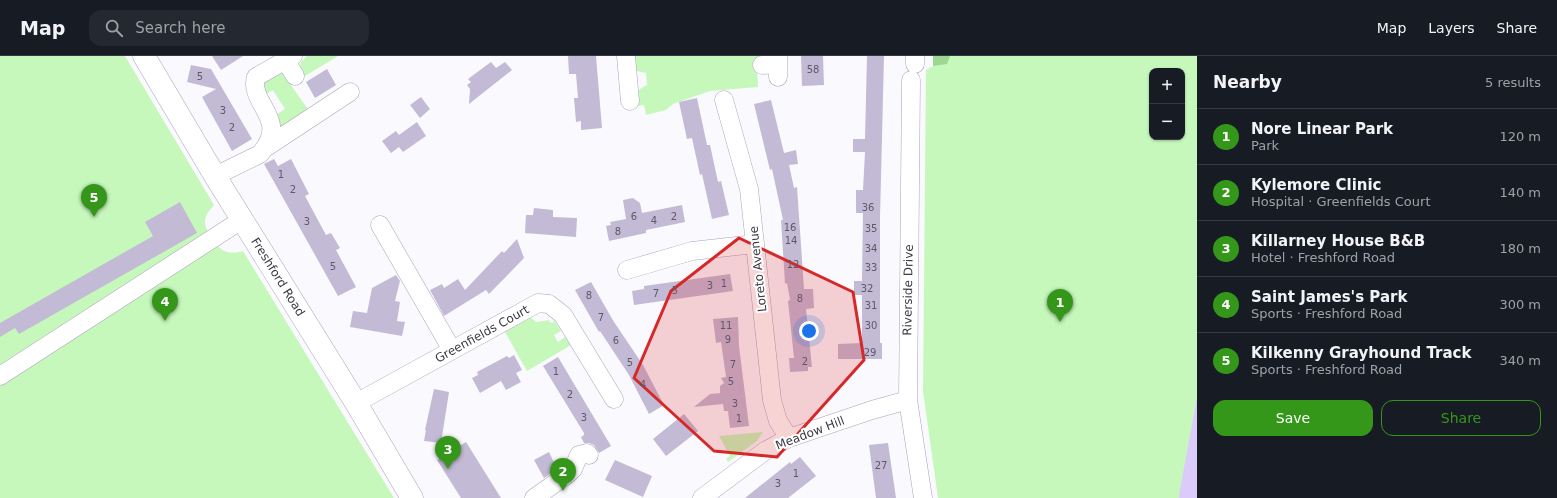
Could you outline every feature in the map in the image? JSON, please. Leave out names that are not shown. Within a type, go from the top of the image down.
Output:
[{"type":"main road","name":"Freshford Road","points":[[144,56],[215,176],[356,403],[412,498]]},
{"type":"street","points":[[626,56],[635,79],[630,101]]},
{"type":"street","points":[[265,148],[272,130],[270,117],[256,92],[254,84],[256,77],[290,58],[295,76]]},
{"type":"street","name":"Riverside Drive","points":[[914,67],[908,400],[923,498]]},
{"type":"street","points":[[215,176],[260,154],[265,148],[350,92]]},
{"type":"street","name":"Loreto Avenue","points":[[724,100],[749,189],[772,400],[778,421],[789,438]]},
{"type":"street","points":[[0,376],[243,219]]},
{"type":"street","points":[[380,225],[452,350]]},
{"type":"street","points":[[627,270],[692,251],[755,244]]},
{"type":"street","name":"Greenfields Court","points":[[356,403],[538,303],[549,304],[563,315],[614,399]]},
{"type":"street","name":"Meadow Hill","points":[[702,498],[765,450],[789,438],[872,410],[908,400]]},
{"type":"street","points":[[534,498],[568,474],[573,468],[579,455],[587,453],[589,456]]},
{"type":"highlighted area","points":[[739,238],[853,292],[864,360],[777,457],[714,451],[634,378],[671,291]]},
{"type":"green space","points":[[0,56],[125,56],[214,205],[208,213],[205,222],[207,230],[214,242],[224,251],[233,253],[243,251],[394,498],[0,498]]},
{"type":"green space","points":[[307,56],[338,56],[305,76],[300,69],[301,62]]},
{"type":"green space","points":[[634,56],[764,56],[757,61],[758,87],[710,91],[673,104],[666,110],[646,115],[644,105],[637,106],[636,98],[638,91],[647,85],[646,73],[637,71],[633,67]]},
{"type":"green space","points":[[933,56],[1197,56],[1197,396],[1179,498],[938,498],[923,391],[926,70],[933,66]]},
{"type":"green space","points":[[933,56],[950,56],[947,64],[933,66]]},
{"type":"green space","points":[[279,73],[283,74],[310,112],[278,134],[277,114],[285,109],[273,90],[265,95],[262,91],[265,78]]},
{"type":"green space","points":[[529,316],[536,322],[550,320],[549,322],[553,323],[554,320],[561,331],[554,335],[558,342],[565,337],[571,345],[527,371],[504,330]]},
{"type":"green space","points":[[763,432],[757,441],[728,462],[726,459],[730,456],[719,436]]},
{"type":"shaded area","points":[[1197,396],[1197,498],[1179,498],[1179,495]]},
{"type":"building","points":[[212,56],[243,56],[221,70]]},
{"type":"building","points":[[568,56],[596,56],[602,128],[581,130],[581,121],[576,122],[574,98],[578,98],[576,74],[569,74]]},
{"type":"building","points":[[801,56],[823,56],[824,85],[802,86]]},
{"type":"building","points":[[867,56],[884,56],[880,218],[880,343],[882,343],[882,359],[838,359],[838,344],[862,343],[862,295],[854,295],[854,281],[862,281],[863,213],[856,213],[856,190],[863,190],[865,152],[853,152],[853,139],[865,139]]},
{"type":"building","points":[[491,62],[496,68],[505,62],[512,70],[469,104],[470,89],[467,85],[471,82],[468,79]]},
{"type":"building","points":[[191,65],[211,69],[252,139],[232,151],[202,97],[216,89],[187,82]]},
{"type":"building","points":[[327,69],[336,85],[315,98],[306,82]]},
{"type":"building","points":[[421,97],[430,109],[420,118],[410,105]]},
{"type":"building","points":[[697,98],[707,145],[710,145],[718,182],[721,181],[729,215],[712,219],[692,138],[687,139],[679,102]]},
{"type":"building","points":[[771,100],[784,153],[796,150],[798,164],[789,165],[794,188],[797,187],[804,289],[813,289],[814,308],[806,309],[812,367],[808,367],[808,371],[790,372],[789,358],[794,358],[788,301],[790,300],[787,283],[785,284],[781,220],[783,220],[772,169],[770,170],[754,104]]},
{"type":"building","points":[[417,122],[426,136],[403,152],[399,147],[391,153],[382,141],[396,131],[399,135]]},
{"type":"building","points":[[274,159],[278,166],[291,159],[309,194],[305,196],[326,235],[331,233],[340,248],[336,250],[356,287],[338,296],[264,164]]},
{"type":"building","points":[[633,198],[640,203],[642,213],[682,205],[685,222],[646,230],[646,233],[609,241],[606,226],[611,225],[610,222],[626,219],[623,200]]},
{"type":"building","points":[[180,202],[197,233],[19,334],[15,328],[0,337],[0,323],[153,236],[145,222]]},
{"type":"building","points":[[534,208],[553,210],[553,217],[577,218],[576,237],[525,233],[526,215],[533,215]]},
{"type":"building","points":[[517,239],[524,258],[489,294],[486,290],[444,316],[430,290],[442,284],[444,288],[458,279],[465,290],[502,251],[504,253]]},
{"type":"building","points":[[730,274],[733,291],[634,305],[632,291],[644,289],[644,286]]},
{"type":"building","points":[[396,275],[400,281],[395,301],[400,302],[397,321],[405,322],[402,336],[350,327],[353,311],[367,313],[372,288]]},
{"type":"building","points":[[591,282],[614,322],[643,365],[664,405],[649,414],[629,375],[600,331],[599,332],[575,290]]},
{"type":"building","points":[[738,317],[739,346],[749,426],[730,428],[728,411],[724,411],[723,404],[694,407],[710,394],[720,393],[720,386],[724,383],[721,378],[726,377],[721,342],[716,343],[713,319]]},
{"type":"building","points":[[514,355],[522,370],[516,373],[521,382],[506,390],[501,381],[480,393],[472,378],[478,375],[477,372],[507,356],[509,358]]},
{"type":"building","points":[[558,357],[611,446],[599,453],[594,445],[584,443],[581,437],[584,433],[543,366]]},
{"type":"building","points":[[434,389],[449,392],[441,443],[424,441]]},
{"type":"building","points":[[684,414],[698,431],[666,456],[653,439]]},
{"type":"building","points":[[466,442],[501,498],[461,498],[437,460]]},
{"type":"building","points":[[888,443],[896,498],[876,498],[869,445]]},
{"type":"building","points":[[549,452],[557,469],[544,478],[534,460]]},
{"type":"building","points":[[800,457],[816,476],[788,498],[745,498],[790,462],[791,464]]},
{"type":"building","points":[[615,460],[652,476],[643,497],[605,480]]},
{"type":"place","name":"Kilkenny Grayhound Track","points":[[94,217]]},
{"type":"place","name":"Saint James's Park","points":[[165,321]]},
{"type":"place","name":"Nore Linear Park","points":[[1060,322]]},
{"type":"place","name":"Killarney House B&B","points":[[448,469]]},
{"type":"place","name":"Kylemore Clinic","points":[[563,491]]}]
